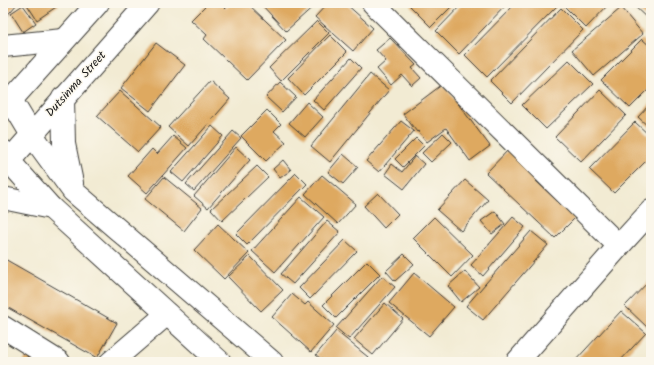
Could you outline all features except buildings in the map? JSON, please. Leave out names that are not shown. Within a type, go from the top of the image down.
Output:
[{"type":"street","points":[[98,3],[6,102],[73,190],[272,362]]},
{"type":"street","name":"Dutsinma Street","points":[[5,158],[32,135],[148,3]]},
{"type":"street","points":[[373,3],[618,246]]},
{"type":"street","points":[[3,46],[63,40]]},
{"type":"street","points":[[63,98],[64,144],[73,190]]},
{"type":"street","points":[[5,158],[51,208],[220,362]]},
{"type":"street","points":[[3,198],[51,208]]},
{"type":"street","points":[[517,362],[618,246],[651,211]]},
{"type":"street","points":[[111,362],[167,314]]},
{"type":"street","points":[[3,327],[59,362]]}]
